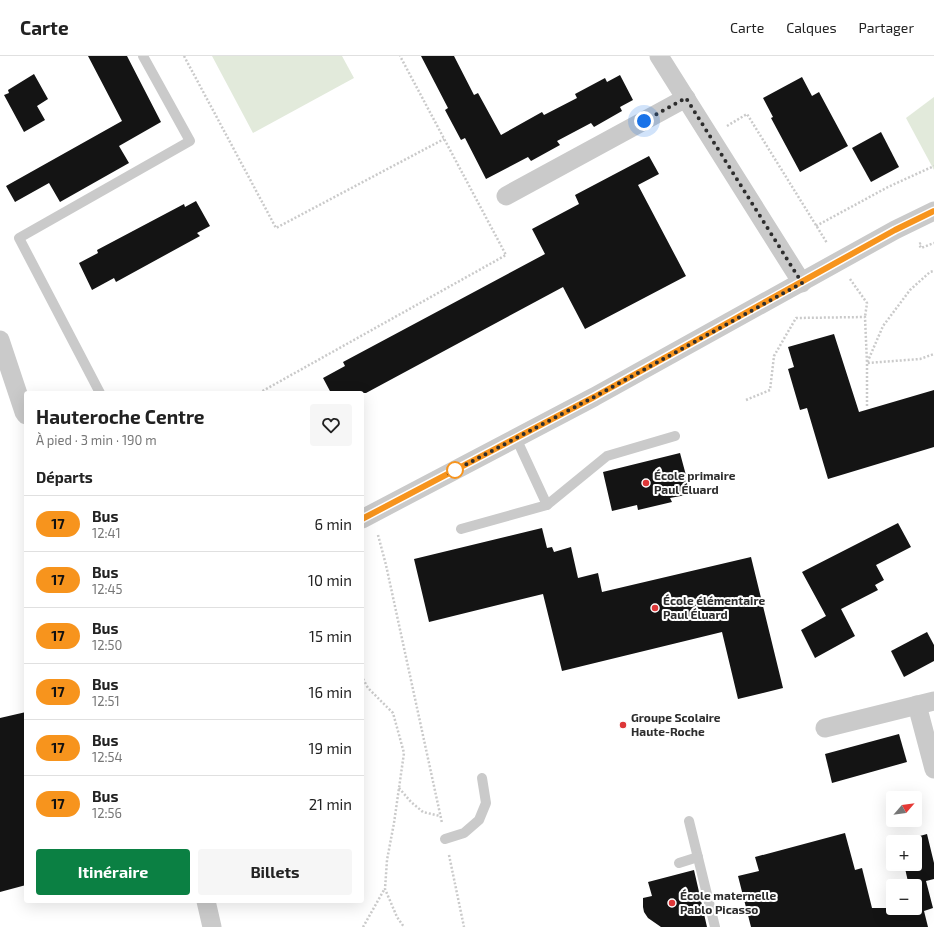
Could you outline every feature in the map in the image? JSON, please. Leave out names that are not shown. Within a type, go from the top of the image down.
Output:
[{"type":"street","points":[[659,56],[802,283]]},
{"type":"street","points":[[506,196],[686,98]]},
{"type":"street","points":[[364,518],[601,393],[802,283],[895,230],[934,211]]},
{"type":"street","points":[[0,340],[24,412]]},
{"type":"street","points":[[825,728],[925,703],[934,769]]},
{"type":"street","points":[[206,903],[212,927]]},
{"type":"lane","points":[[99,391],[19,238],[190,141],[143,56]]},
{"type":"lane","points":[[461,529],[547,505],[607,456],[675,436]]},
{"type":"lane","points":[[516,438],[547,505]]},
{"type":"lane","points":[[445,839],[464,833],[479,820],[486,803],[482,778]]},
{"type":"lane","points":[[689,821],[715,927]]},
{"type":"lane","points":[[679,863],[698,857]]},
{"type":"path","points":[[184,56],[276,228],[444,139]]},
{"type":"path","points":[[263,391],[506,255],[400,56]]},
{"type":"path","points":[[710,137],[747,114],[816,226],[866,303],[864,317],[867,363],[867,406]]},
{"type":"path","points":[[816,226],[888,187],[934,166]]},
{"type":"path","points":[[924,242],[919,244],[921,248],[934,242]]},
{"type":"path","points":[[867,363],[883,326],[910,290],[930,272],[934,271]]},
{"type":"path","points":[[746,400],[770,390],[774,356],[796,318],[864,317]]},
{"type":"path","points":[[867,363],[920,359],[934,354]]},
{"type":"path","points":[[378,532],[464,927]]},
{"type":"path","points":[[363,927],[385,889],[387,860],[404,753],[393,714],[368,688],[364,681]]},
{"type":"path","points":[[399,788],[411,802],[423,812],[440,816]]},
{"type":"path","points":[[385,889],[397,917],[404,927]]},
{"type":"green space","points":[[212,56],[342,56],[354,78],[253,133]]},
{"type":"green space","points":[[934,97],[934,170],[906,118]]},
{"type":"building","points":[[88,56],[127,56],[161,122],[119,146],[129,163],[60,202],[49,183],[15,202],[6,186],[122,121]]},
{"type":"building","points":[[421,56],[454,56],[474,95],[478,93],[501,135],[542,112],[544,115],[577,98],[575,94],[605,78],[607,82],[620,75],[633,100],[620,107],[622,111],[594,127],[591,123],[557,141],[560,145],[531,161],[528,157],[486,179],[465,138],[461,140],[445,110],[448,108]]},
{"type":"building","points":[[34,74],[48,99],[37,106],[45,120],[24,132],[4,95],[9,93],[8,90]]},
{"type":"building","points":[[802,77],[812,96],[819,92],[848,146],[800,172],[771,118],[773,117],[763,98]]},
{"type":"building","points":[[881,132],[899,167],[871,182],[852,148]]},
{"type":"building","points":[[649,156],[659,174],[638,185],[686,276],[585,329],[563,287],[366,393],[364,393],[364,391],[330,391],[323,378],[345,366],[343,362],[545,254],[532,229],[579,204],[575,195]]},
{"type":"building","points":[[196,201],[210,226],[197,233],[200,236],[116,282],[114,278],[92,290],[79,263],[98,253],[97,250],[184,204],[185,207]]},
{"type":"building","points":[[834,334],[859,412],[934,390],[934,447],[828,479],[807,408],[800,410],[788,369],[794,367],[788,347]]},
{"type":"building","name":"École primaire Paul Éluard","points":[[680,453],[691,494],[670,498],[672,502],[638,510],[637,505],[612,511],[603,472]]},
{"type":"building","points":[[898,523],[911,547],[876,565],[884,580],[875,585],[878,590],[841,609],[855,636],[815,658],[801,630],[826,616],[802,572]]},
{"type":"building","name":"École élémentaire Paul Éluard","points":[[542,528],[547,548],[552,547],[554,552],[571,547],[578,578],[598,573],[602,592],[751,557],[783,688],[738,699],[722,632],[562,671],[543,594],[429,622],[414,559]]},
{"type":"building","points":[[927,632],[934,645],[934,661],[904,677],[891,651]]},
{"type":"building","points":[[24,712],[24,886],[0,892],[0,718]]},
{"type":"building","points":[[899,734],[907,762],[832,783],[825,754]]},
{"type":"building","points":[[845,833],[855,870],[862,868],[872,908],[886,908],[886,915],[922,915],[922,879],[907,879],[906,871],[922,871],[922,835],[927,834],[934,863],[934,879],[926,881],[933,908],[924,911],[928,927],[751,927],[738,876],[759,871],[755,857]]},
{"type":"building","name":"École maternelle Pablo Picasso","points":[[694,870],[707,927],[661,927],[648,918],[644,912],[643,898],[652,896],[648,882]]},
{"type":"bus line","name":"17","points":[[364,518],[594,397],[802,283],[895,230],[934,211]]},
{"type":"place","name":"École primaire Paul Éluard","points":[[646,483]]},
{"type":"place","name":"École élémentaire Paul Éluard","points":[[655,608]]},
{"type":"place","name":"Groupe Scolaire Haute-Roche","points":[[623,725]]},
{"type":"place","name":"École maternelle Pablo Picasso","points":[[672,903]]},
{"type":"route","points":[[455,470],[448,474],[594,397],[802,283],[686,98],[644,121]]}]
